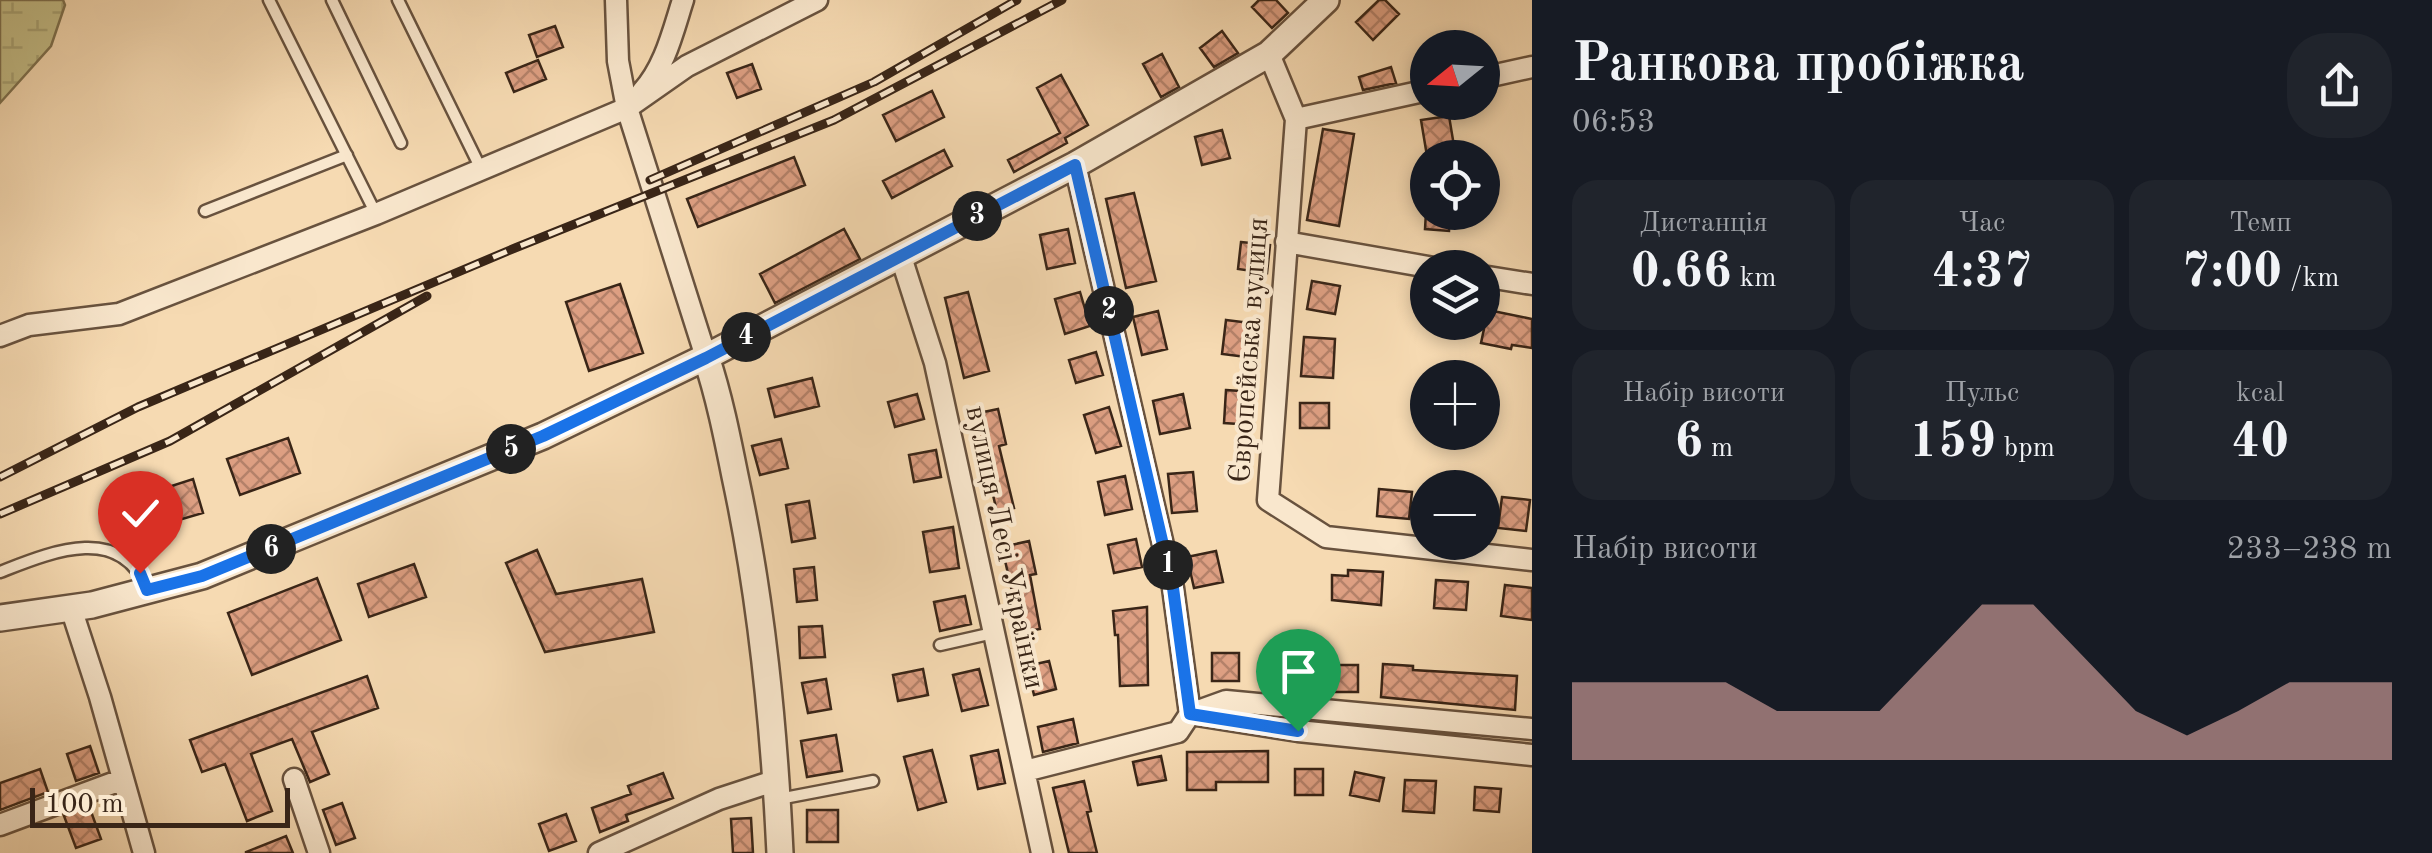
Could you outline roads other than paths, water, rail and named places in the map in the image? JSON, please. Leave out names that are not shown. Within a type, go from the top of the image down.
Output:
[{"type":"street","points":[[616,0],[618,61],[627,108],[716,389],[755,568],[780,853]]},
{"type":"street","points":[[627,108],[651,82],[683,0]]},
{"type":"street","points":[[0,336],[29,325],[120,314],[376,214],[627,108],[687,66],[817,0]]},
{"type":"street","points":[[0,618],[71,608],[202,576],[543,436],[706,358],[1075,165],[1269,54],[1326,0]]},
{"type":"street","name":"Європейська вулиця","points":[[1269,54],[1296,119],[1268,500],[1326,537],[1532,560]]},
{"type":"street","points":[[1500,74],[1532,67]]},
{"type":"street","points":[[1296,119],[1410,94]]},
{"type":"street","points":[[1075,165],[1173,588],[1190,714]]},
{"type":"street","points":[[1286,242],[1410,264]]},
{"type":"street","name":"вулиця Лесі Українки","points":[[901,256],[935,363],[1042,853]]},
{"type":"street","points":[[1500,279],[1532,284]]},
{"type":"street","points":[[71,608],[144,853]]},
{"type":"street","points":[[1025,770],[1178,732],[1190,714],[1226,701],[1532,729]]},
{"type":"street","points":[[1190,714],[1298,731],[1532,755]]},
{"type":"street","points":[[294,778],[319,853]]},
{"type":"street","points":[[0,825],[121,780]]},
{"type":"street","points":[[599,853],[719,800],[777,790]]},
{"type":"lane","points":[[268,0],[376,214]]},
{"type":"lane","points":[[332,0],[402,143]]},
{"type":"lane","points":[[398,0],[481,170]]},
{"type":"lane","points":[[204,211],[347,155]]},
{"type":"lane","points":[[0,572],[62,550],[95,548],[129,562],[140,573],[147,590]]},
{"type":"lane","points":[[940,645],[993,633]]},
{"type":"lane","points":[[777,790],[873,781]]},
{"type":"railway","points":[[650,180],[874,82],[1017,0]]},
{"type":"railway","points":[[0,477],[138,407],[515,248],[834,120],[1062,0]]},
{"type":"railway","points":[[0,514],[170,441],[427,296]]}]
